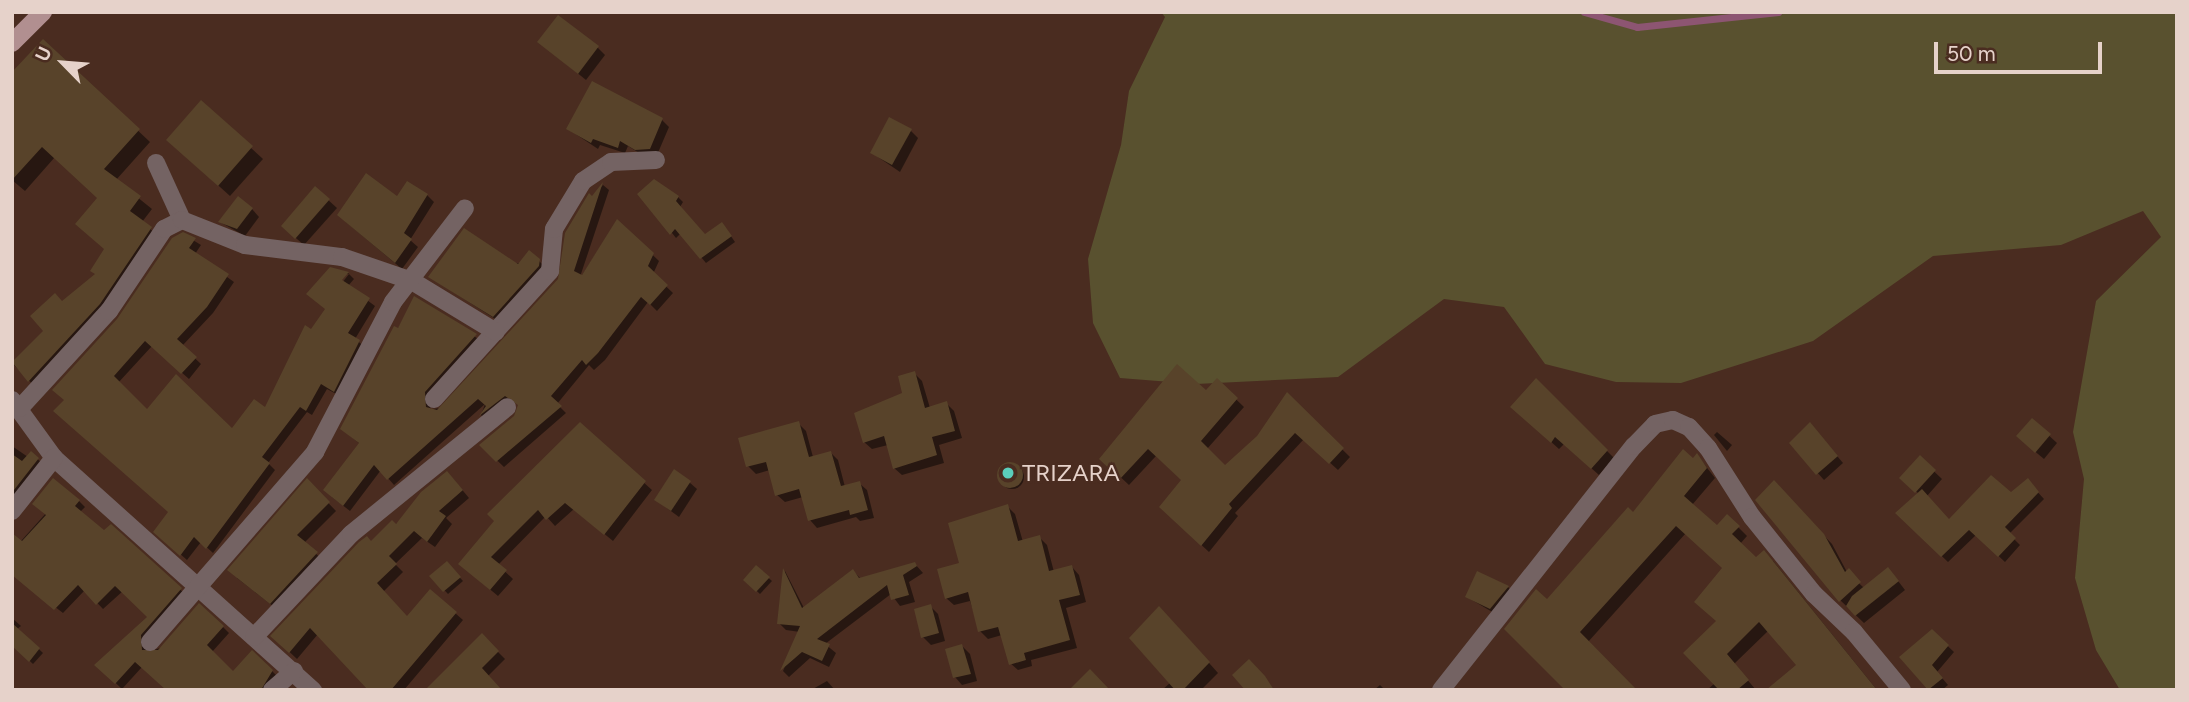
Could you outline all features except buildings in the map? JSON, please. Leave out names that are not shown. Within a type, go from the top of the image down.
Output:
[{"type":"main road","points":[[12,43],[43,12]]},
{"type":"street","points":[[433,399],[550,271],[554,229],[583,180],[611,162],[656,160]]},
{"type":"street","points":[[156,163],[182,220],[245,244],[342,257],[412,281],[496,332]]},
{"type":"street","points":[[150,642],[315,452],[366,349],[465,208]]},
{"type":"street","points":[[182,220],[164,229],[109,311],[16,404],[54,458],[313,690]]},
{"type":"street","points":[[254,637],[351,534],[507,407]]},
{"type":"street","points":[[1441,690],[1634,446],[1655,424],[1673,420],[1689,427],[1708,448],[1752,517],[1814,594],[1854,632],[1902,690]]},
{"type":"street","points":[[12,511],[54,458]]},
{"type":"street","points":[[272,690],[294,671]]},
{"type":"shaded area","points":[[1161,12],[2177,12],[2177,690],[2120,690],[2096,650],[2075,578],[2084,479],[2073,432],[2096,301],[2161,237],[2143,211],[2061,245],[1933,256],[1813,341],[1681,383],[1616,382],[1545,364],[1504,307],[1444,299],[1338,377],[1196,384],[1120,378],[1093,323],[1088,259],[1121,145],[1129,91],[1165,17]]},
{"type":"waterway","points":[[1584,12],[1637,27],[1778,12]]},
{"type":"place","name":"TRIZARA","points":[[1008,473]]}]
